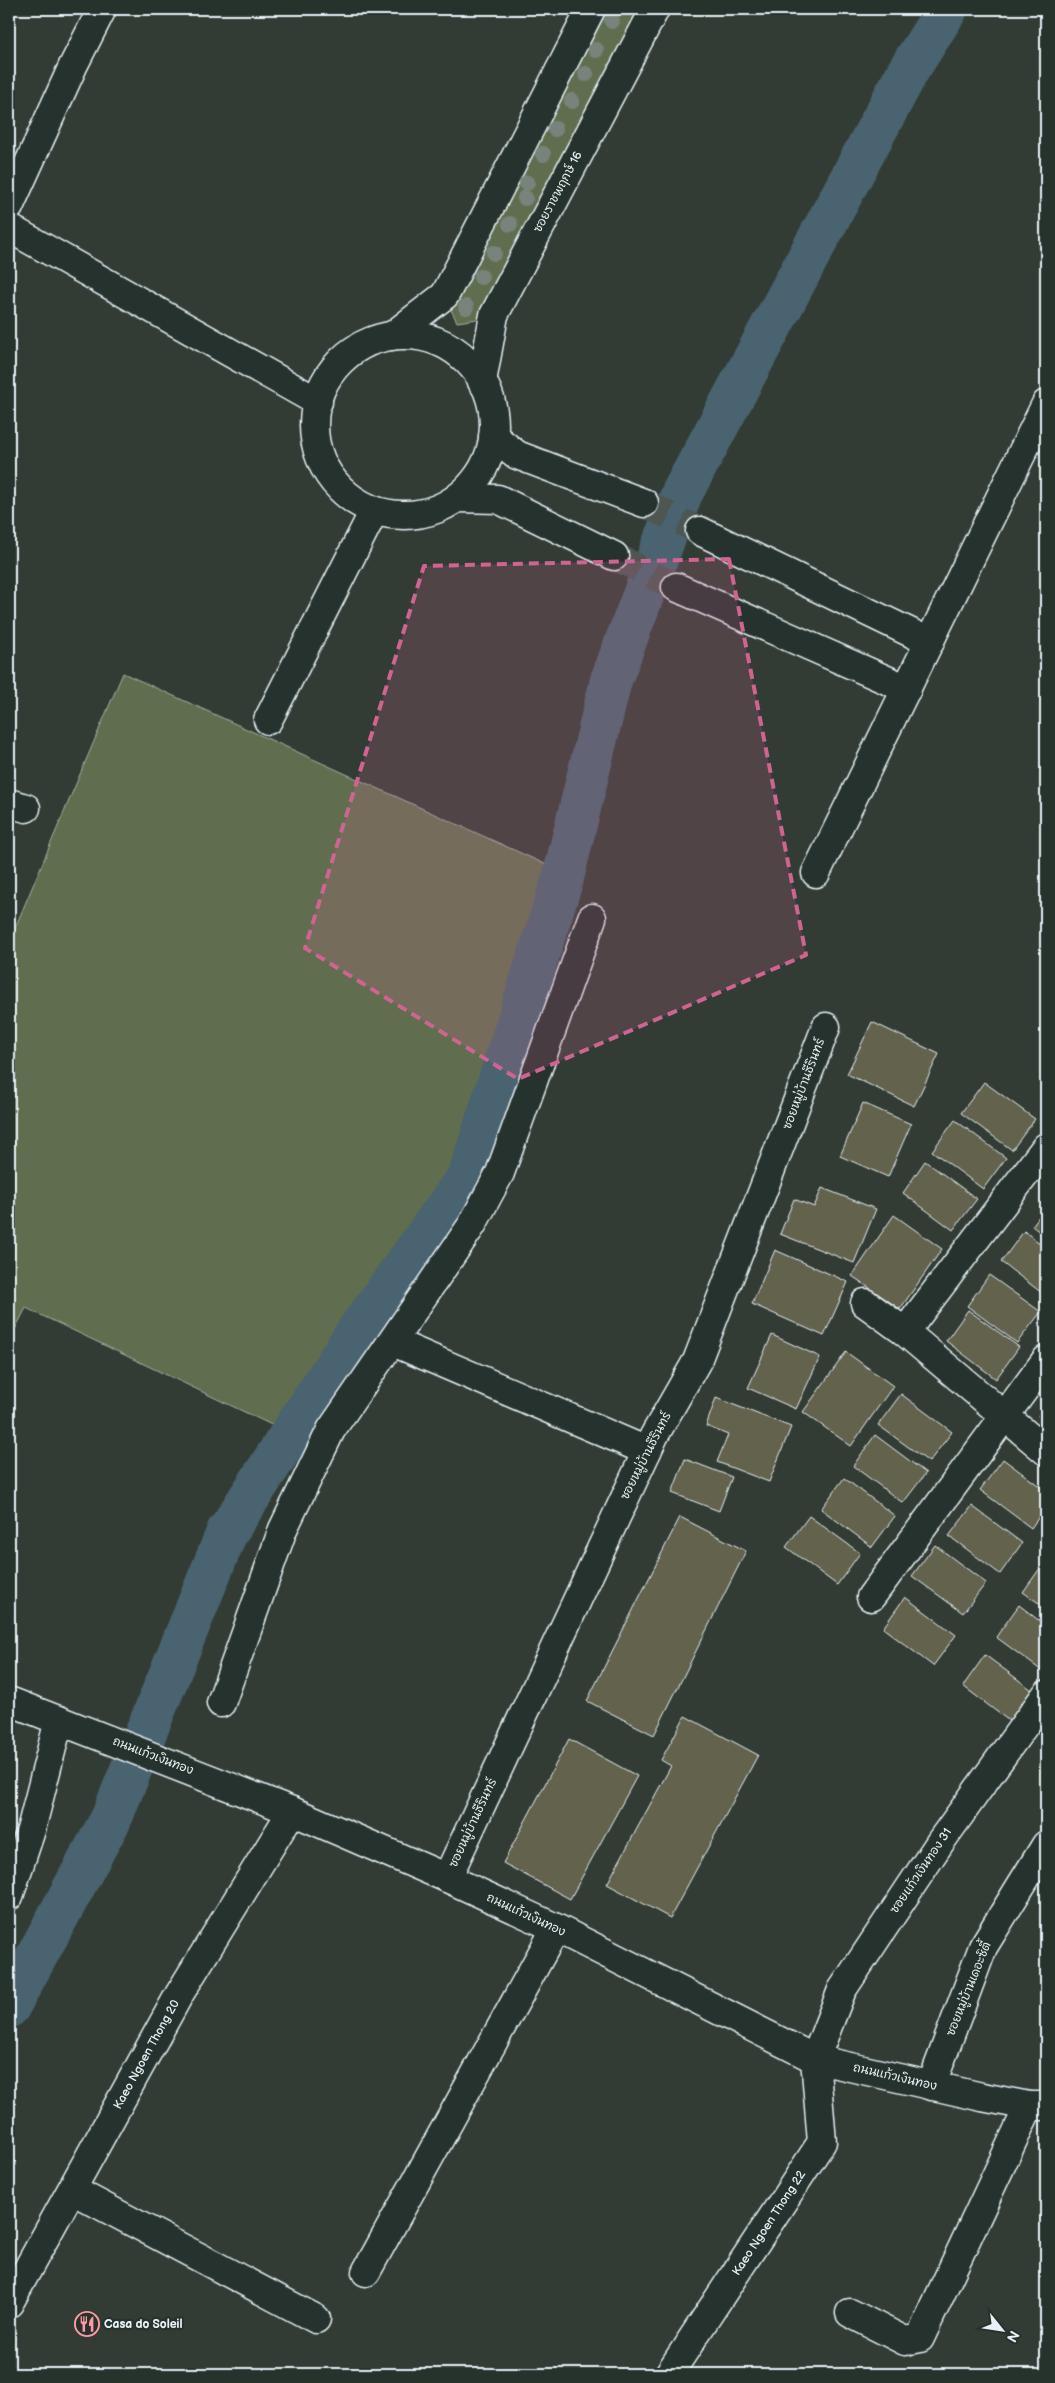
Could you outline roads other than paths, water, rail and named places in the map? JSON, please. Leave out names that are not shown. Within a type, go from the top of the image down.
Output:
[{"type":"street","points":[[9,207],[73,66],[102,9]]},
{"type":"street","points":[[392,336],[445,295],[591,9]]},
{"type":"street","name":"ซอยราชพฤกษ์ 16","points":[[482,382],[494,315],[655,9]]},
{"type":"street","points":[[9,228],[318,402]]},
{"type":"street","points":[[392,336],[422,336],[451,348],[474,367],[488,392],[494,421],[491,450],[478,476],[458,498],[432,511],[403,516],[374,511],[348,497],[329,475],[317,448],[314,417],[322,388],[340,363],[364,345],[392,336]]},
{"type":"street","points":[[816,873],[1046,404]]},
{"type":"street","points":[[493,436],[517,455],[644,503]]},
{"type":"street","points":[[458,498],[498,499],[614,556]]},
{"type":"street","points":[[268,720],[374,511]]},
{"type":"street","points":[[700,531],[930,642]]},
{"type":"street","points":[[676,587],[907,689]]},
{"type":"street","points":[[221,1704],[283,1529],[331,1430],[472,1225],[500,1173],[592,918]]},
{"type":"street","name":"ซอยหมู่บ้านธีรินทร์","points":[[447,1878],[647,1451],[697,1361],[826,1027]]},
{"type":"street","points":[[906,1332],[1046,1146]]},
{"type":"street","points":[[866,1303],[906,1332],[1004,1417],[1046,1450]]},
{"type":"street","points":[[393,1342],[647,1451]]},
{"type":"street","points":[[871,1597],[1046,1360]]},
{"type":"street","name":"ซอยแก้วเงินทอง 31","points":[[815,2059],[842,1990],[941,1841],[1046,1695]]},
{"type":"street","name":"ถนนแก้วเงินทอง","points":[[9,1701],[292,1811],[447,1878],[556,1928],[815,2059],[931,2086],[1038,2106]]},
{"type":"street","points":[[9,1896],[31,1830],[59,1720]]},
{"type":"street","name":"Kaeo Ngoen Thong 20","points":[[9,2303],[180,1993],[292,1811]]},
{"type":"street","name":"ซอยหมู่บ้านเดอะซิตี้","points":[[931,2086],[983,1947],[1046,1845]]},
{"type":"street","points":[[366,2272],[556,1928]]},
{"type":"street","name":"Kaeo Ngoen Thong 22","points":[[680,2371],[822,2142],[815,2059]]},
{"type":"street","points":[[850,2313],[905,2341],[920,2338],[1038,2106]]},
{"type":"street","points":[[72,2190],[316,2320]]},
{"type":"waterway","points":[[9,2007],[111,1819],[227,1532],[356,1333],[469,1175],[563,878],[611,680],[682,493],[908,71],[947,9]]},
{"type":"tunnel","points":[[644,503],[700,531]]},
{"type":"tunnel","points":[[614,556],[676,587]]},
{"type":"place","name":"Casa do Soleil","points":[[87,2324]]}]
